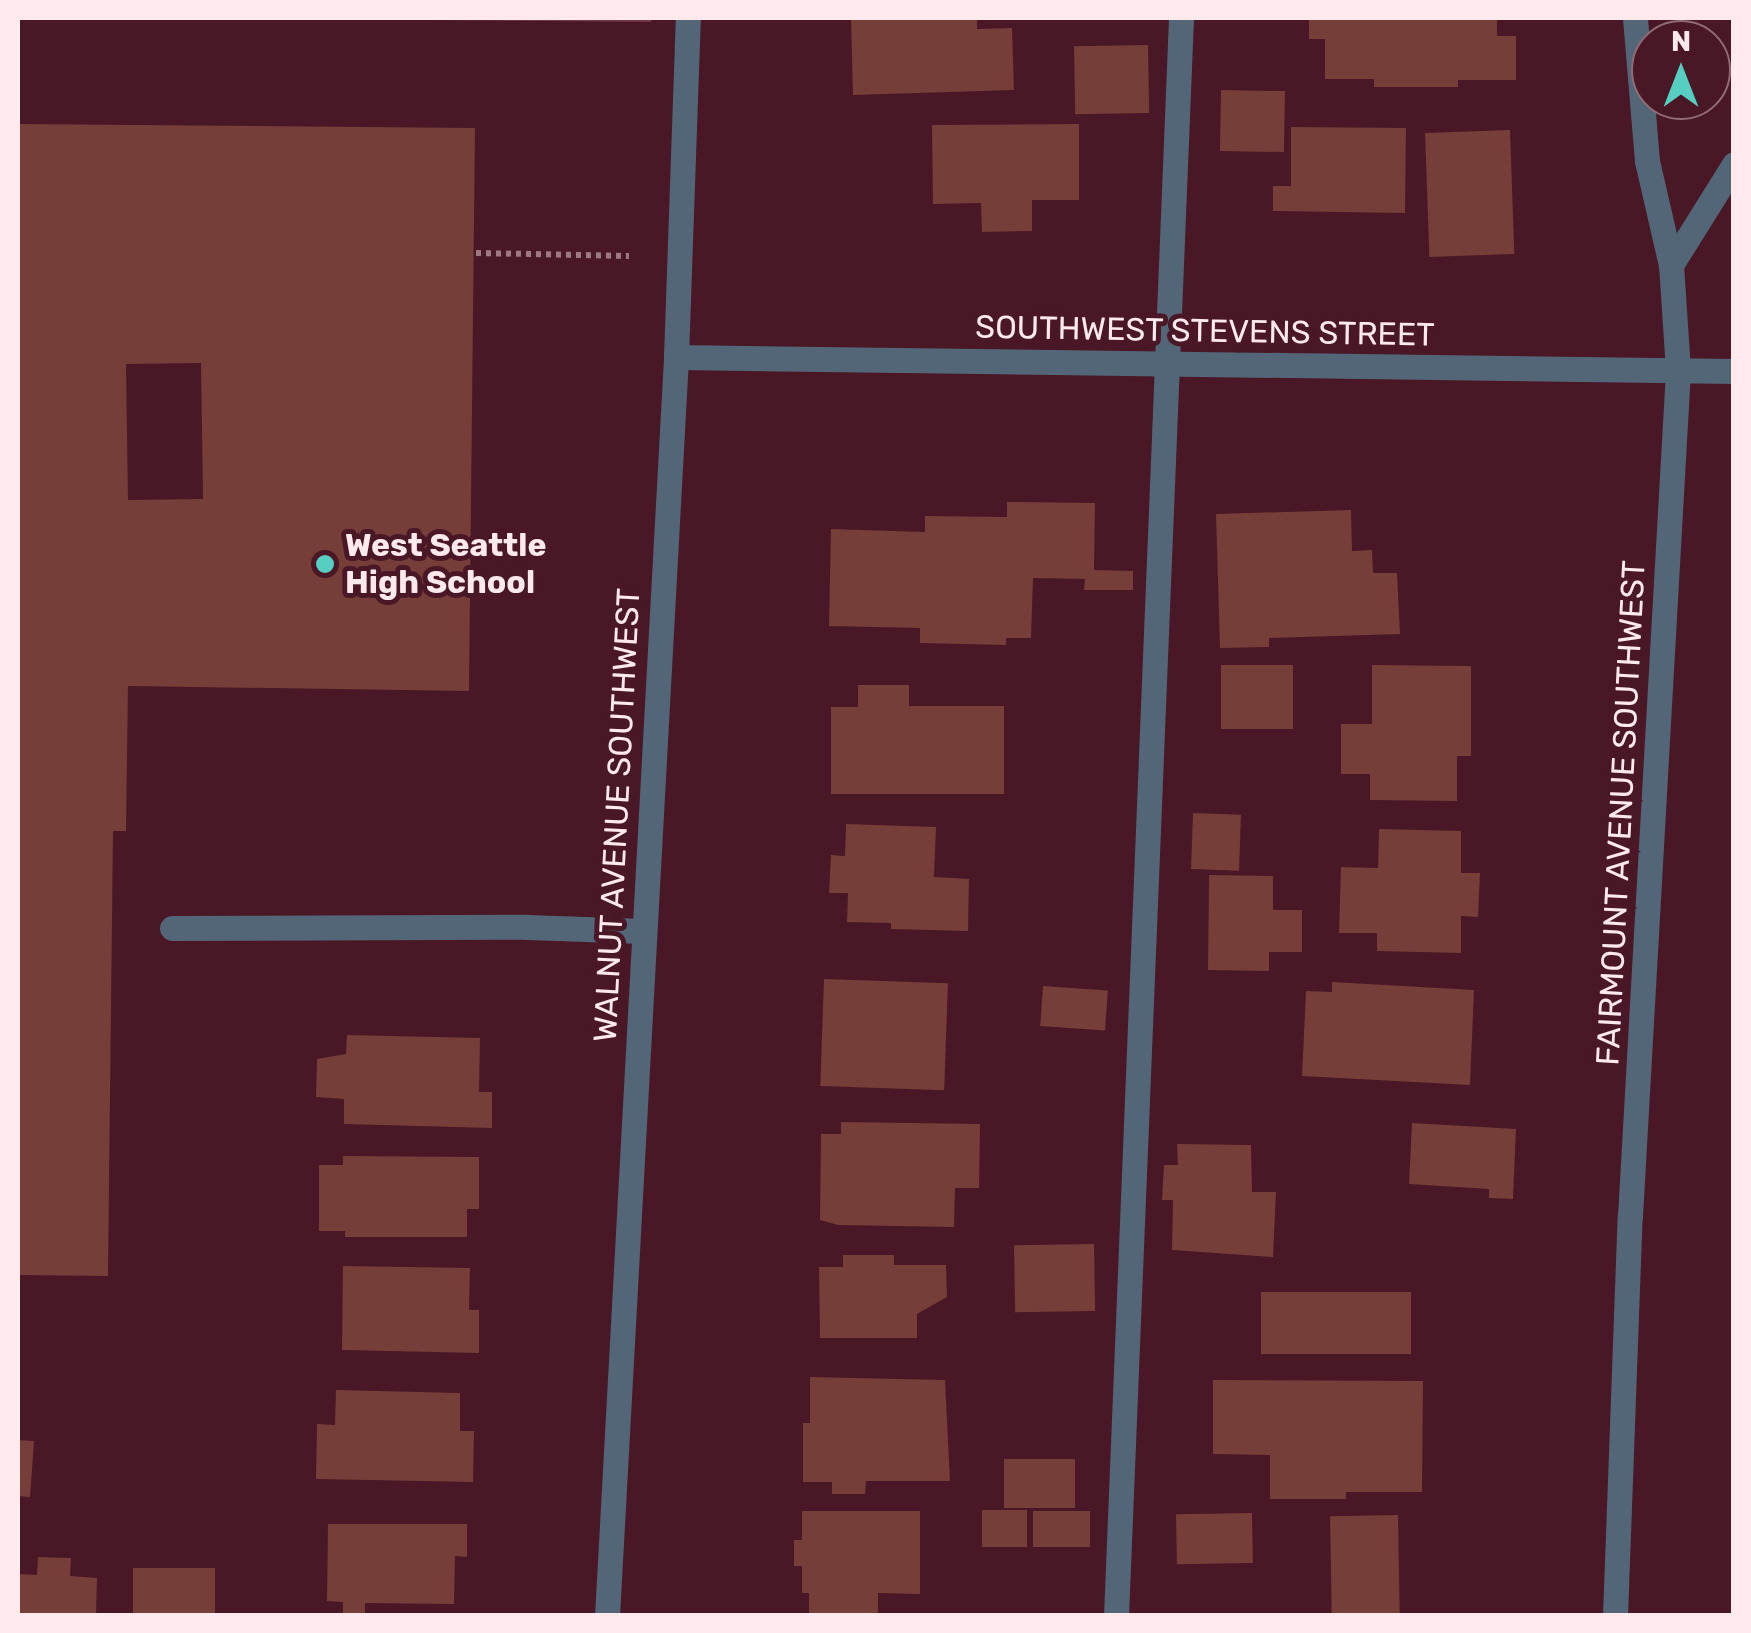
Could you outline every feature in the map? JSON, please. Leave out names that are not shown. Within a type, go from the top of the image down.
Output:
[{"type":"street","name":"WALNUT AVENUE SOUTHWEST","points":[[607,1616],[676,356],[688,18]]},
{"type":"street","points":[[1116,1616],[1164,363],[1182,18]]},
{"type":"street","name":"FAIRMOUNT AVENUE SOUTHWEST","points":[[1615,1616],[1629,1235],[1678,370],[1671,265],[1647,161],[1635,18]]},
{"type":"street","points":[[1671,265],[1734,164]]},
{"type":"street","name":"SOUTHWEST STEVENS STREET","points":[[676,356],[1734,371]]},
{"type":"street","points":[[172,928],[527,927],[643,931]]},
{"type":"path","points":[[476,253],[629,256]]},
{"type":"shaded area","points":[[233,18],[652,18],[651,22]]},
{"type":"building","points":[[851,18],[977,18],[977,29],[1012,28],[1014,90],[853,95]]},
{"type":"building","points":[[1309,18],[1497,18],[1497,36],[1516,36],[1516,80],[1458,80],[1458,87],[1374,87],[1374,79],[1325,79],[1325,39],[1309,39]]},
{"type":"building","points":[[1148,45],[1149,113],[1075,114],[1074,46]]},
{"type":"building","points":[[1221,90],[1285,91],[1284,152],[1220,151]]},
{"type":"building","points":[[18,124],[475,128],[469,691],[128,686],[126,831],[113,831],[108,1276],[18,1275]],"holes":[[[201,363],[203,499],[128,500],[126,364]]]},
{"type":"building","points":[[1079,124],[1079,200],[1032,200],[1032,231],[982,232],[981,203],[933,204],[932,125]]},
{"type":"building","points":[[1291,127],[1406,128],[1405,213],[1273,211],[1273,186],[1291,186]]},
{"type":"building","points":[[1510,130],[1514,254],[1429,257],[1425,133]]},
{"type":"building","points":[[1007,502],[1095,503],[1094,570],[1133,571],[1133,590],[1084,590],[1085,579],[1033,578],[1031,638],[1006,638],[1006,645],[920,643],[920,628],[829,626],[831,529],[925,532],[925,516],[1007,517]]},
{"type":"building","points":[[1351,510],[1352,551],[1372,550],[1373,573],[1397,573],[1400,634],[1269,638],[1269,647],[1220,648],[1216,514]]},
{"type":"building","points":[[1221,665],[1293,665],[1293,729],[1221,729]]},
{"type":"building","points":[[1372,665],[1471,666],[1471,756],[1457,756],[1457,801],[1370,800],[1370,774],[1341,774],[1341,724],[1372,724]]},
{"type":"building","points":[[858,685],[909,685],[909,706],[1004,706],[1004,794],[831,794],[831,707],[858,707]]},
{"type":"building","points":[[1193,813],[1241,815],[1239,871],[1191,869]]},
{"type":"building","points":[[846,824],[936,827],[934,877],[969,879],[968,931],[891,929],[891,923],[847,922],[848,893],[829,893],[831,855],[845,856]]},
{"type":"building","points":[[1379,829],[1461,831],[1461,873],[1480,873],[1478,917],[1461,916],[1461,953],[1377,951],[1377,933],[1339,933],[1341,867],[1378,868]]},
{"type":"building","points":[[1209,875],[1273,876],[1273,910],[1302,910],[1302,952],[1269,952],[1269,971],[1208,970]]},
{"type":"building","points":[[824,979],[948,983],[944,1090],[820,1086]]},
{"type":"building","points":[[1332,982],[1474,990],[1470,1085],[1302,1076],[1306,991],[1332,992]]},
{"type":"building","points":[[1043,986],[1108,991],[1105,1030],[1040,1026]]},
{"type":"building","points":[[347,1035],[480,1038],[479,1092],[492,1092],[492,1128],[344,1124],[344,1099],[316,1097],[317,1059],[346,1054]]},
{"type":"building","points":[[841,1122],[980,1124],[979,1188],[955,1188],[954,1227],[838,1225],[820,1220],[821,1134],[841,1134]]},
{"type":"building","points":[[1412,1123],[1516,1129],[1513,1199],[1489,1198],[1489,1189],[1409,1184]]},
{"type":"building","points":[[1177,1144],[1251,1145],[1252,1192],[1276,1192],[1273,1257],[1172,1250],[1173,1200],[1162,1200],[1164,1165],[1178,1165]]},
{"type":"building","points":[[343,1156],[479,1157],[479,1209],[467,1209],[467,1237],[345,1237],[345,1231],[319,1231],[319,1165],[343,1165]]},
{"type":"building","points":[[1094,1244],[1095,1311],[1015,1312],[1014,1245]]},
{"type":"building","points":[[843,1255],[894,1255],[894,1265],[946,1265],[947,1297],[917,1314],[917,1338],[820,1338],[819,1267],[843,1267]]},
{"type":"building","points":[[343,1266],[470,1268],[469,1310],[479,1310],[479,1353],[342,1350]]},
{"type":"building","points":[[1261,1292],[1411,1292],[1411,1354],[1261,1354]]},
{"type":"building","points":[[810,1377],[945,1380],[950,1481],[866,1481],[865,1494],[832,1494],[832,1482],[803,1482],[803,1423],[810,1423]]},
{"type":"building","points":[[1213,1380],[1423,1381],[1422,1492],[1346,1492],[1346,1499],[1270,1499],[1270,1455],[1213,1454]]},
{"type":"building","points":[[336,1390],[460,1393],[460,1431],[474,1431],[473,1482],[316,1479],[317,1424],[335,1425]]},
{"type":"building","points":[[18,1440],[34,1441],[30,1497],[18,1496]]},
{"type":"building","points":[[1004,1459],[1075,1459],[1075,1508],[1004,1508]]},
{"type":"building","points":[[982,1510],[1027,1510],[1027,1547],[982,1547]]},
{"type":"building","points":[[802,1511],[920,1511],[920,1594],[878,1593],[878,1616],[809,1616],[809,1593],[802,1593],[802,1566],[794,1566],[794,1540],[802,1540]]},
{"type":"building","points":[[1033,1511],[1090,1511],[1090,1547],[1033,1547]]},
{"type":"building","points":[[1252,1513],[1253,1563],[1177,1564],[1176,1514]]},
{"type":"building","points":[[1398,1515],[1400,1616],[1332,1616],[1330,1516]]},
{"type":"building","points":[[328,1524],[467,1524],[467,1557],[455,1556],[454,1604],[365,1603],[365,1615],[343,1615],[343,1602],[327,1601]]},
{"type":"building","points":[[38,1557],[71,1558],[70,1576],[97,1578],[96,1616],[18,1616],[18,1574],[37,1575]]},
{"type":"building","points":[[133,1568],[215,1568],[215,1616],[133,1616]]},
{"type":"place","name":"West Seattle High School","points":[[325,564]]}]
